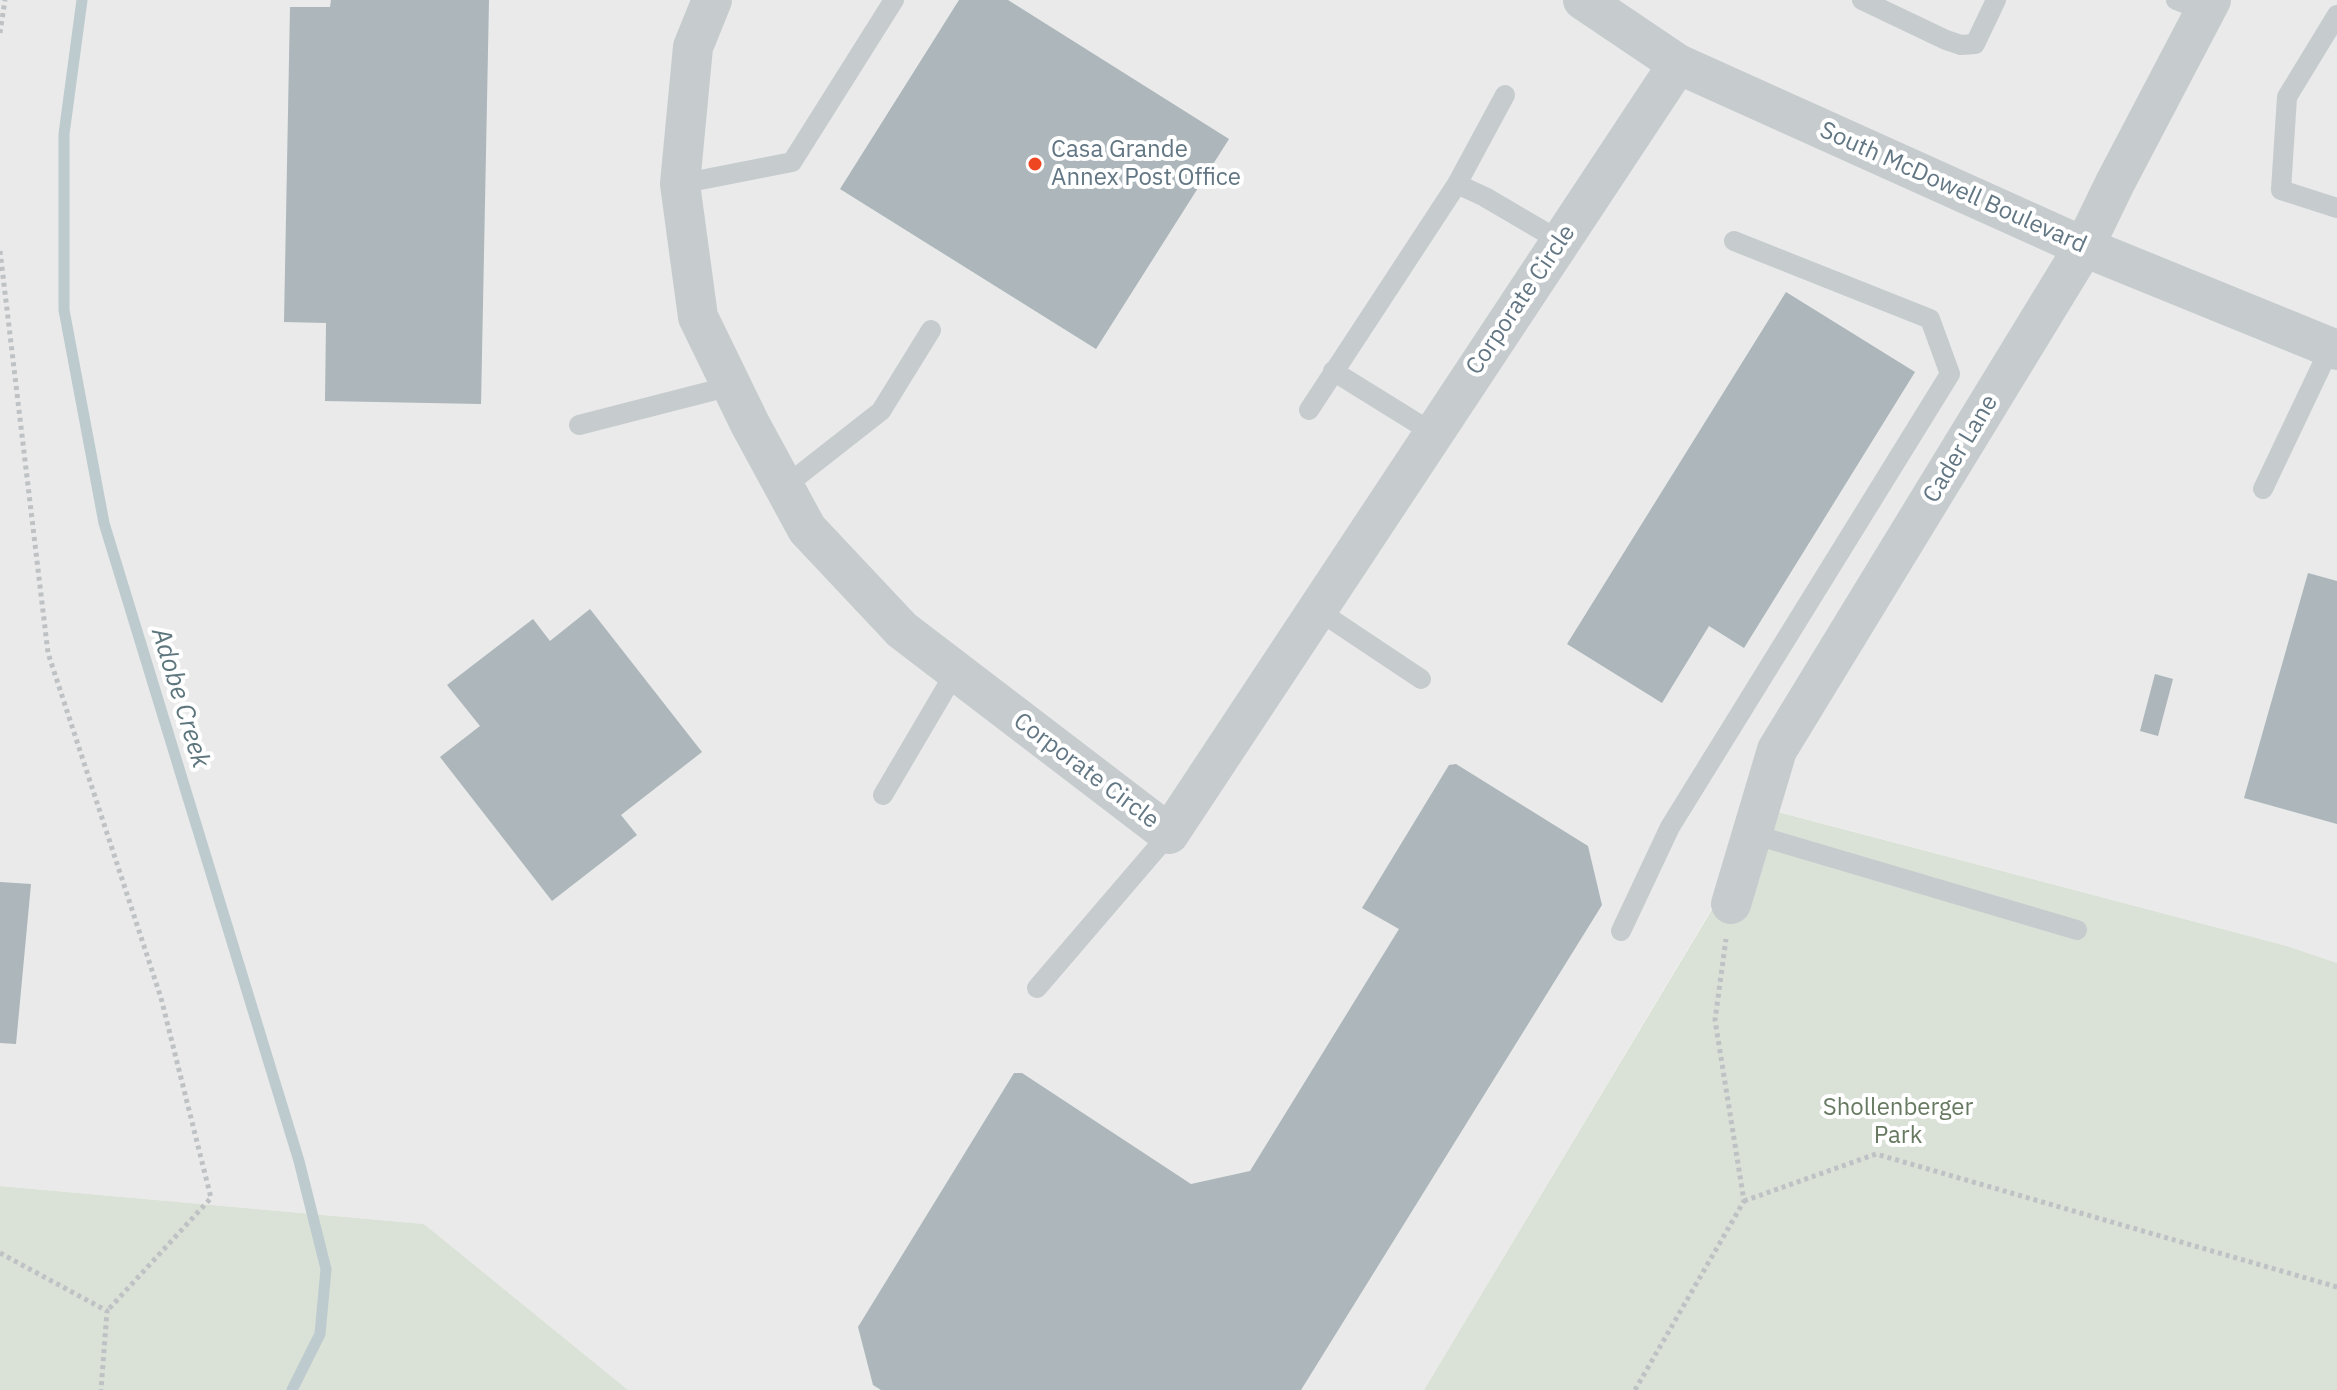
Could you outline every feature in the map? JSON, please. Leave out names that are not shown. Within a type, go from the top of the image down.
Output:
[{"type":"street","name":"Corporate Circle","points":[[712,0],[693,47],[680,184],[698,317],[807,529],[902,630],[1169,834],[1678,64]]},
{"type":"street","name":"South McDowell Boulevard","points":[[1583,0],[1678,64],[2084,247],[2334,349]]},
{"type":"street","name":"Cader Lane","points":[[1731,904],[1777,750],[2084,247],[2197,4]]},
{"type":"lane","points":[[680,184],[792,162],[894,0]]},
{"type":"lane","points":[[1862,0],[1961,45],[1975,44],[1996,0]]},
{"type":"lane","points":[[2337,15],[2287,97],[2281,190],[2337,208]]},
{"type":"lane","points":[[1309,410],[1457,184],[1505,95]]},
{"type":"lane","points":[[1457,184],[1560,241]]},
{"type":"lane","points":[[1621,931],[1670,827],[1950,374],[1930,319],[1734,241]]},
{"type":"lane","points":[[784,487],[881,411],[931,330]]},
{"type":"lane","points":[[2263,489],[2334,349]]},
{"type":"lane","points":[[1333,371],[1433,433]]},
{"type":"lane","points":[[579,425],[731,386]]},
{"type":"lane","points":[[1316,609],[1421,679]]},
{"type":"lane","points":[[883,795],[956,671]]},
{"type":"lane","points":[[1037,988],[1169,834]]},
{"type":"lane","points":[[1752,834],[2077,930]]},
{"type":"path","points":[[0,33],[5,0]]},
{"type":"path","points":[[0,251],[48,653],[161,998],[211,1198],[107,1311],[101,1390]]},
{"type":"path","points":[[1635,1390],[1744,1201],[1715,1020],[1731,904]]},
{"type":"path","points":[[1744,1201],[1876,1154],[2337,1287]]},
{"type":"path","points":[[0,1253],[107,1311]]},
{"type":"shaded area","points":[[0,0],[2337,0],[2337,963],[2287,946],[1745,803],[1717,900],[1424,1390],[628,1390],[424,1224],[0,1186]]},
{"type":"green space","name":"Shollenberger Park","points":[[1744,803],[2287,946],[2337,963],[2337,1390],[1424,1390],[1717,901]]},
{"type":"green space","points":[[0,1186],[424,1224],[628,1390],[0,1390]]},
{"type":"building","points":[[331,0],[489,0],[481,404],[325,401],[326,323],[284,322],[290,7],[330,7]]},
{"type":"building","name":"Casa Grande Annex Post Office","points":[[959,0],[1008,0],[1229,139],[1096,349],[840,189]]},
{"type":"building","points":[[1786,292],[1915,372],[1744,648],[1709,626],[1662,703],[1567,644]]},
{"type":"building","points":[[2308,573],[2337,581],[2337,824],[2244,798]]},
{"type":"building","points":[[590,609],[702,752],[621,815],[637,835],[552,901],[440,757],[480,726],[447,685],[533,619],[550,641]]},
{"type":"building","points":[[2155,674],[2173,679],[2158,736],[2140,731]]},
{"type":"building","points":[[1456,764],[1588,846],[1602,905],[1301,1390],[881,1390],[873,1385],[858,1327],[1014,1073],[1022,1073],[1191,1184],[1250,1171],[1399,929],[1362,908],[1449,765]]},
{"type":"building","points":[[0,882],[31,884],[16,1044],[0,1043]]},
{"type":"waterway","name":"Adobe Creek","points":[[82,0],[64,134],[64,310],[104,523],[299,1161],[326,1269],[320,1334],[292,1390]]},
{"type":"place","name":"Casa Grande Annex Post Office","points":[[1035,164]]}]
